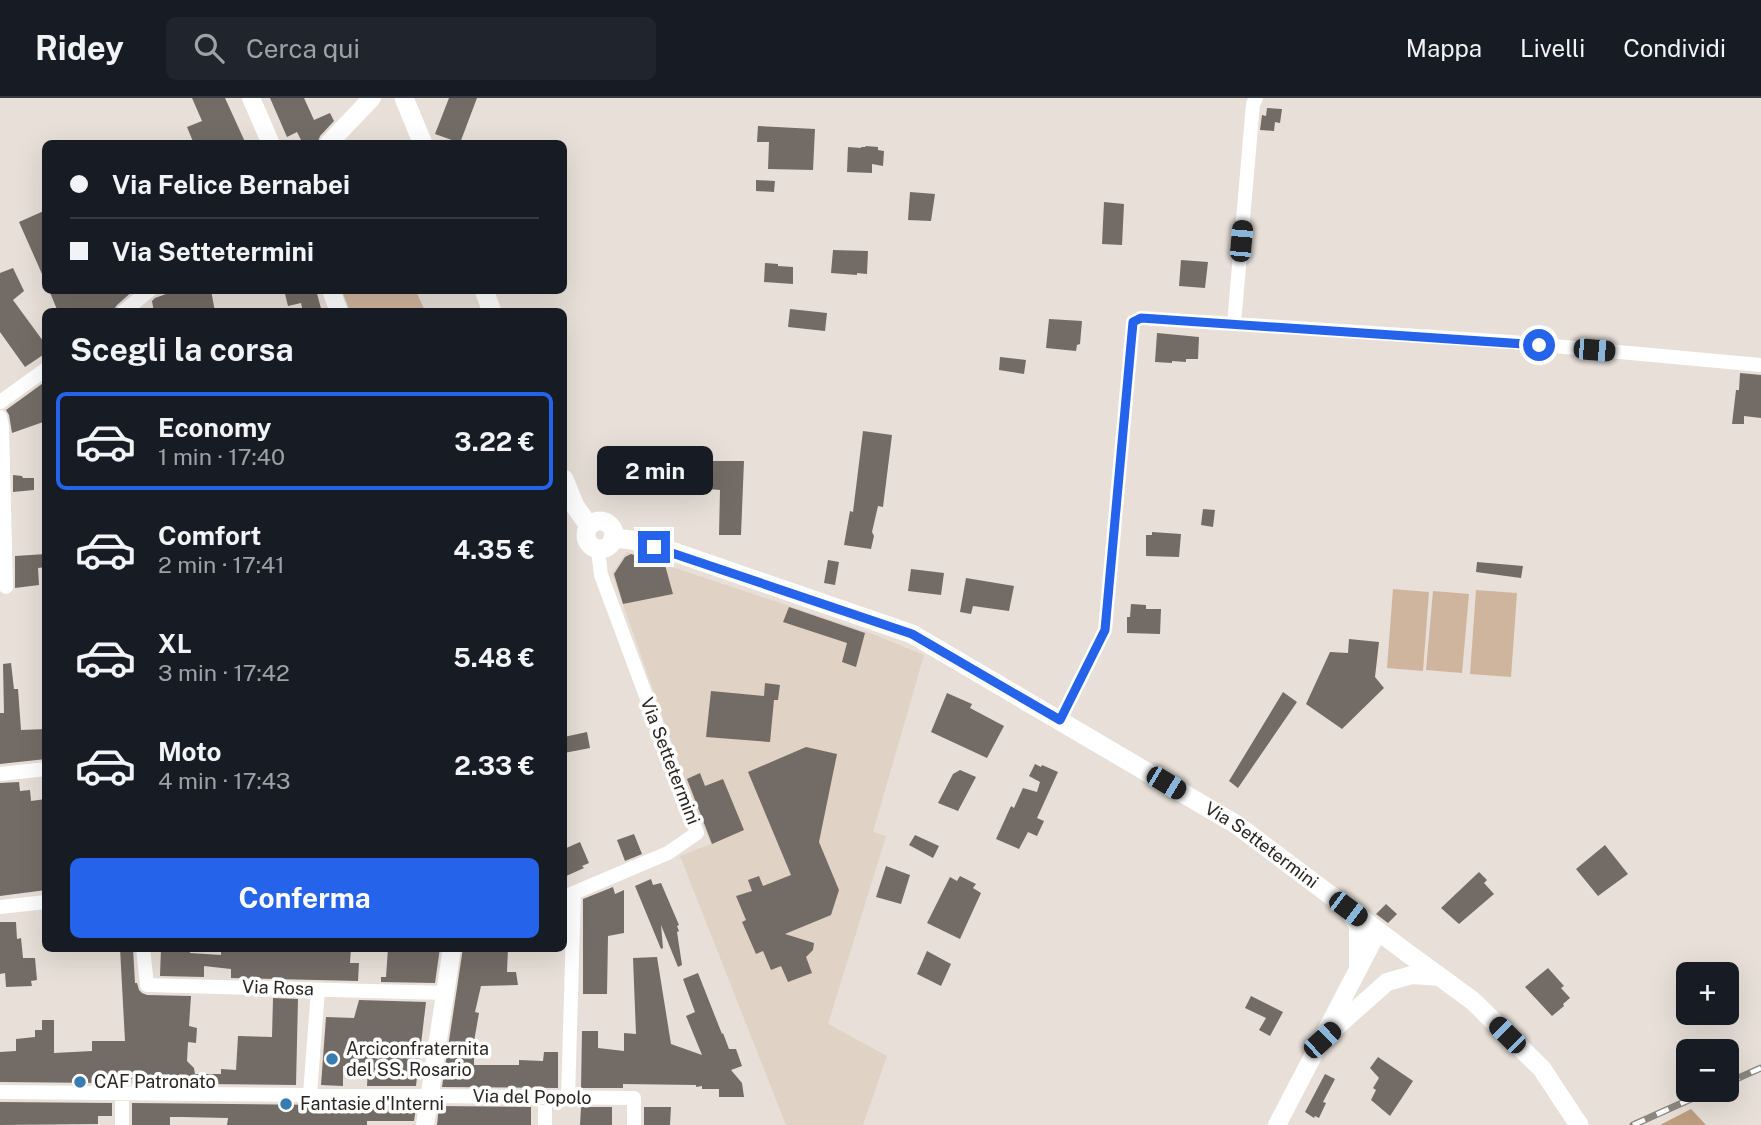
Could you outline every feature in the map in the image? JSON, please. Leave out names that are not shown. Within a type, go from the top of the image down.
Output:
[{"type":"main road","points":[[404,98],[421,140]]},
{"type":"main road","points":[[567,487],[575,506],[589,526],[597,522],[606,523],[612,529],[606,543]]},
{"type":"main road","name":"Via Settetermini","points":[[606,543],[632,540],[677,553],[912,634],[1237,825],[1473,1000],[1542,1069],[1580,1125]]},
{"type":"street","points":[[251,98],[269,140]]},
{"type":"street","points":[[332,140],[372,98]]},
{"type":"street","points":[[1234,324],[1255,98]]},
{"type":"street","points":[[127,308],[145,294]]},
{"type":"street","points":[[1060,720],[1105,630],[1133,322],[1141,318],[1511,342],[1761,365]]},
{"type":"street","points":[[0,402],[42,372]]},
{"type":"street","points":[[0,417],[6,587]]},
{"type":"street","name":"Via Settetermini","points":[[569,895],[668,853],[697,833],[601,575],[606,543]]},
{"type":"street","points":[[0,774],[42,769]]},
{"type":"street","points":[[568,1097],[569,895]]},
{"type":"street","points":[[0,907],[42,902]]},
{"type":"street","points":[[1348,909],[1358,927],[1357,974]]},
{"type":"street","points":[[1278,1125],[1378,931]]},
{"type":"street","name":"Via Rosa","points":[[144,952],[148,985],[445,993]]},
{"type":"street","points":[[425,1125],[451,952]]},
{"type":"street","points":[[1322,1040],[1387,982],[1412,975],[1441,977]]},
{"type":"street","points":[[310,1094],[318,990]]},
{"type":"street","name":"Via del Popolo","points":[[0,1092],[634,1098],[634,1125]]},
{"type":"street","points":[[122,1093],[122,1125]]},
{"type":"street","points":[[545,1097],[545,1125]]},
{"type":"shaded area","points":[[343,294],[417,294],[424,308],[349,308]]},
{"type":"shaded area","points":[[627,552],[873,634],[924,655],[873,832],[886,836],[828,1024],[887,1056],[863,1125],[786,1125],[680,856],[711,844],[685,780],[612,573]]},
{"type":"shaded area","points":[[1393,589],[1429,592],[1423,671],[1387,668]]},
{"type":"shaded area","points":[[1476,590],[1517,593],[1511,677],[1470,674]]},
{"type":"shaded area","points":[[1433,591],[1469,594],[1462,673],[1426,670]]},
{"type":"shaded area","points":[[1691,1109],[1706,1125],[1660,1125]]},
{"type":"building","points":[[192,98],[225,98],[244,140],[192,140],[187,127],[202,121]]},
{"type":"building","points":[[270,98],[304,98],[314,120],[330,113],[334,121],[318,140],[301,140],[297,132],[287,137]]},
{"type":"building","points":[[449,98],[477,98],[461,140],[452,140],[435,134]]},
{"type":"building","points":[[1267,108],[1282,109],[1280,123],[1275,122],[1274,131],[1260,130],[1262,115],[1266,116]]},
{"type":"building","points":[[758,126],[815,129],[813,170],[768,169],[769,142],[757,142]]},
{"type":"building","points":[[848,147],[878,147],[878,150],[884,151],[883,166],[872,164],[872,173],[847,172]]},
{"type":"building","points":[[756,180],[775,181],[774,192],[756,191]]},
{"type":"building","points":[[910,192],[935,194],[931,221],[908,220]]},
{"type":"building","points":[[1104,202],[1124,204],[1122,245],[1102,244]]},
{"type":"building","points":[[42,212],[42,274],[19,222]]},
{"type":"building","points":[[833,250],[868,251],[867,274],[831,273]]},
{"type":"building","points":[[1181,260],[1208,262],[1205,288],[1179,286]]},
{"type":"building","points":[[765,263],[793,267],[793,284],[764,282]]},
{"type":"building","points":[[13,268],[24,291],[13,300],[42,340],[42,356],[25,367],[0,332],[0,273]]},
{"type":"building","points":[[51,294],[129,294],[115,308],[56,308]]},
{"type":"building","points":[[166,294],[212,294],[214,308],[153,308],[152,301]]},
{"type":"building","points":[[285,294],[317,294],[321,308],[302,308],[301,303],[288,306]]},
{"type":"building","points":[[790,309],[827,313],[825,331],[788,327]]},
{"type":"building","points":[[1049,319],[1082,321],[1080,344],[1077,345],[1076,351],[1046,348]]},
{"type":"building","points":[[1157,333],[1199,337],[1198,359],[1172,363],[1155,362]]},
{"type":"building","points":[[1000,357],[1026,360],[1024,374],[999,370]]},
{"type":"building","points":[[1740,373],[1761,375],[1761,418],[1744,416],[1744,424],[1732,424],[1736,390],[1739,390]]},
{"type":"building","points":[[42,384],[42,422],[12,433],[6,410]]},
{"type":"building","points":[[863,431],[892,435],[883,507],[878,506],[871,549],[844,545],[850,511],[853,512]]},
{"type":"building","points":[[708,461],[744,461],[741,535],[719,535],[720,490],[708,489]]},
{"type":"building","points":[[13,475],[34,478],[34,490],[13,492]]},
{"type":"building","points":[[1203,509],[1215,510],[1213,527],[1201,525]]},
{"type":"building","points":[[1152,532],[1181,534],[1179,557],[1146,556],[1146,535],[1152,535]]},
{"type":"building","points":[[42,554],[42,568],[38,568],[39,585],[15,588],[15,556]]},
{"type":"building","points":[[631,554],[665,565],[673,594],[623,604],[614,574],[625,557]]},
{"type":"building","points":[[828,560],[839,562],[835,585],[824,583]]},
{"type":"building","points":[[1477,562],[1523,566],[1521,578],[1476,572]]},
{"type":"building","points":[[911,569],[944,573],[941,595],[908,591]]},
{"type":"building","points":[[966,578],[1014,586],[1009,611],[973,606],[971,614],[960,612]]},
{"type":"building","points":[[1131,604],[1146,605],[1146,609],[1161,609],[1160,634],[1127,633],[1127,617],[1130,617]]},
{"type":"building","points":[[789,607],[865,633],[856,667],[842,662],[847,643],[783,622]]},
{"type":"building","points":[[1349,639],[1379,642],[1375,677],[1384,688],[1342,729],[1306,704],[1330,652],[1348,653]]},
{"type":"building","points":[[11,663],[14,689],[18,689],[21,730],[42,729],[42,759],[0,764],[0,713],[4,713],[3,664]]},
{"type":"building","points":[[765,683],[780,685],[778,700],[774,700],[770,742],[706,737],[711,691],[764,696]]},
{"type":"building","points":[[1283,692],[1297,702],[1238,788],[1229,781]]},
{"type":"building","points":[[947,693],[972,704],[970,708],[1004,726],[987,758],[931,732]]},
{"type":"building","points":[[587,732],[590,748],[567,752],[567,736]]},
{"type":"building","points":[[806,747],[837,754],[819,842],[839,890],[831,915],[785,934],[814,943],[813,950],[806,957],[812,973],[788,982],[781,966],[771,970],[763,951],[756,954],[742,922],[746,920],[736,896],[752,891],[748,880],[759,876],[763,886],[791,875],[748,772]]},
{"type":"building","points":[[1035,764],[1058,772],[1037,818],[1044,821],[1037,836],[1028,832],[1019,849],[996,839],[1011,806],[1014,808],[1023,788],[1037,792],[1040,782],[1029,776]]},
{"type":"building","points":[[960,770],[976,777],[958,811],[938,803],[953,774]]},
{"type":"building","points":[[700,773],[705,786],[723,779],[744,830],[712,844],[687,779]]},
{"type":"building","points":[[19,782],[20,791],[30,790],[31,801],[42,800],[42,891],[0,896],[0,783]]},
{"type":"building","points":[[634,834],[642,854],[625,861],[617,840]]},
{"type":"building","points":[[915,835],[939,846],[933,858],[909,845]]},
{"type":"building","points":[[580,842],[589,863],[567,876],[567,848]]},
{"type":"building","points":[[1605,845],[1628,874],[1598,896],[1576,869]]},
{"type":"building","points":[[886,866],[910,875],[901,904],[876,897]]},
{"type":"building","points":[[1479,872],[1487,880],[1484,883],[1494,894],[1459,924],[1441,908]]},
{"type":"building","points":[[960,876],[976,884],[973,888],[981,893],[960,939],[927,923],[950,877],[957,881]]},
{"type":"building","points":[[651,879],[653,885],[661,883],[679,925],[677,932],[682,965],[678,967],[661,925],[661,949],[635,886]]},
{"type":"building","points":[[613,887],[615,894],[624,890],[624,933],[608,936],[607,994],[583,994],[583,899]]},
{"type":"building","points":[[1386,904],[1397,914],[1388,923],[1376,914]]},
{"type":"building","points":[[0,922],[16,922],[17,939],[21,938],[23,958],[35,958],[37,980],[31,981],[32,986],[6,987],[5,973],[0,974]]},
{"type":"building","points":[[927,951],[951,964],[941,986],[917,974]]},
{"type":"building","points":[[120,952],[133,952],[135,983],[142,993],[191,996],[189,1026],[197,1028],[196,1043],[188,1042],[187,1061],[194,1068],[195,1074],[221,1074],[221,1069],[236,1070],[238,1036],[272,1037],[273,998],[298,999],[296,1085],[0,1082],[0,1052],[16,1051],[16,1039],[35,1037],[35,1030],[42,1030],[42,1020],[54,1020],[54,1053],[92,1051],[92,1041],[125,1041]]},
{"type":"building","points":[[161,952],[221,955],[221,952],[351,952],[350,963],[359,963],[358,981],[231,978],[231,969],[204,966],[204,977],[160,976]]},
{"type":"building","points":[[388,952],[439,952],[435,983],[381,982],[381,977],[386,977]]},
{"type":"building","points":[[462,952],[508,952],[507,972],[516,972],[518,985],[481,986],[475,1012],[479,1013],[472,1053],[474,1065],[519,1065],[519,1060],[543,1061],[544,1052],[558,1052],[558,1088],[442,1087]]},
{"type":"building","points":[[657,957],[671,1044],[702,1055],[686,1016],[695,1012],[683,979],[698,973],[729,1049],[736,1049],[742,1066],[731,1070],[742,1083],[744,1097],[719,1097],[719,1089],[702,1089],[702,1086],[696,1085],[623,1084],[623,1088],[581,1088],[582,1031],[598,1031],[598,1048],[624,1051],[624,1033],[636,1034],[633,958]]},
{"type":"building","points":[[1548,968],[1564,986],[1561,988],[1570,998],[1552,1016],[1525,987]]},
{"type":"building","points":[[1251,996],[1283,1012],[1270,1036],[1259,1030],[1266,1018],[1245,1008]]},
{"type":"building","points":[[359,1000],[426,1002],[416,1086],[367,1086],[368,1068],[343,1066],[343,1086],[321,1085],[326,1017],[354,1018]]},
{"type":"building","points":[[1378,1057],[1413,1081],[1390,1116],[1371,1100],[1376,1090],[1373,1088],[1379,1078],[1370,1068]]},
{"type":"building","points":[[1325,1074],[1335,1079],[1323,1102],[1326,1103],[1319,1118],[1314,1118],[1305,1112]]},
{"type":"building","points":[[0,1102],[112,1103],[112,1116],[98,1116],[98,1124],[0,1125]]},
{"type":"building","points":[[132,1103],[416,1108],[414,1121],[367,1121],[367,1125],[227,1125],[228,1118],[170,1117],[170,1125],[132,1125]]},
{"type":"building","points":[[439,1106],[531,1107],[531,1125],[437,1125]]},
{"type":"building","points":[[581,1107],[612,1107],[612,1125],[580,1125]]},
{"type":"building","points":[[644,1107],[671,1107],[670,1125],[644,1125]]},
{"type":"railway","points":[[1739,1078],[1761,1068]]},
{"type":"railway","points":[[1633,1125],[1684,1102]]},
{"type":"place","name":"Arciconfraternita del SS. Rosario","points":[[332,1059]]},
{"type":"place","name":"CAF Patronato","points":[[80,1082]]},
{"type":"place","name":"Fantasie d'Interni","points":[[286,1104]]},
{"type":"route","points":[[654,547],[912,634],[1060,720],[1105,630],[1133,322],[1141,318],[1539,345]]}]
